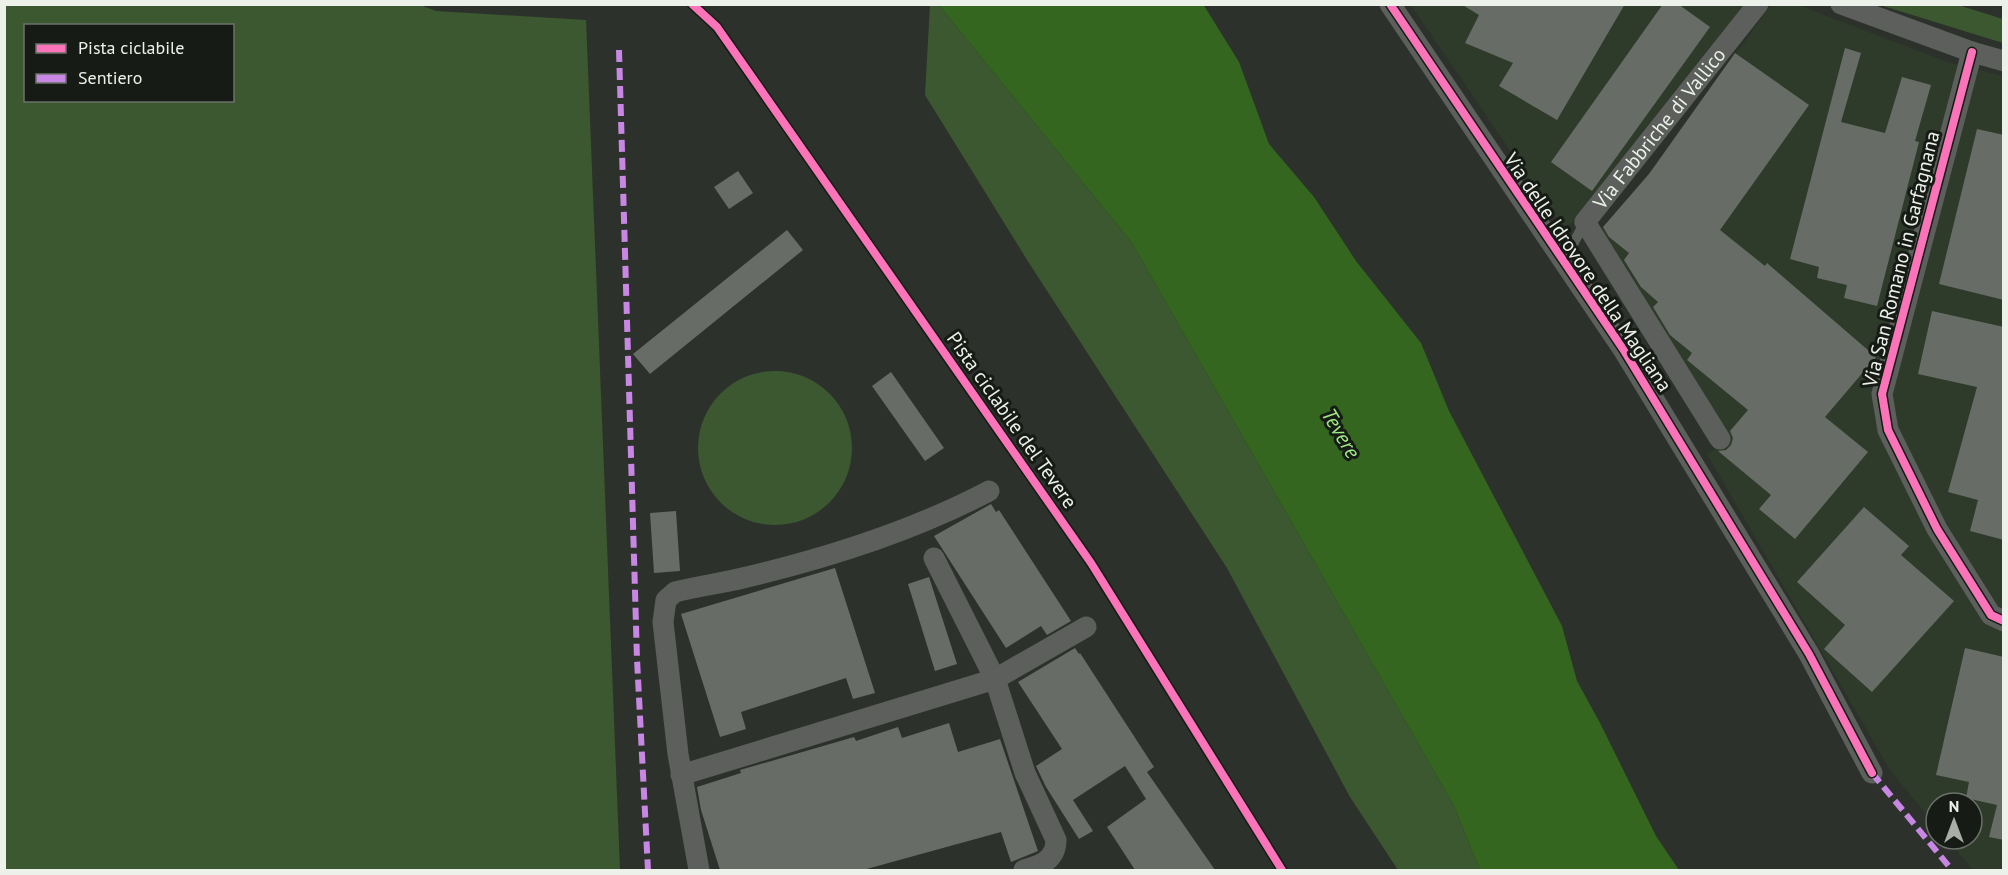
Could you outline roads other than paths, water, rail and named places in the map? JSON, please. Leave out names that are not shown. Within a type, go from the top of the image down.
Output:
[{"type":"street","name":"Via delle Idrovore della Magliana","points":[[1389,4],[1623,349],[1809,654],[1872,772]]},
{"type":"street","name":"Via Fabbriche di Vallico","points":[[1720,439],[1585,222],[1758,4]]},
{"type":"street","points":[[1841,4],[1972,52],[2004,61]]},
{"type":"street","name":"Via San Romano in Garfagnana","points":[[1972,52],[1882,394],[1888,430],[1937,530],[1991,615],[2004,621]]},
{"type":"street","points":[[699,870],[681,775],[663,622],[663,606],[670,596],[682,590],[771,571],[890,535],[943,515],[989,491]]},
{"type":"street","points":[[934,558],[995,679],[1025,772],[1056,840],[1054,852],[1049,860],[1024,870]]},
{"type":"street","points":[[681,775],[995,679],[1086,627]]},
{"type":"lane","points":[[1570,271],[1573,244],[1585,222]]},
{"type":"water","name":"Tevere","points":[[1203,4],[1239,62],[1269,144],[1314,197],[1356,261],[1421,343],[1449,411],[1562,626],[1577,681],[1656,836],[1679,870],[1480,870],[1454,806],[1132,243],[939,5]]}]
